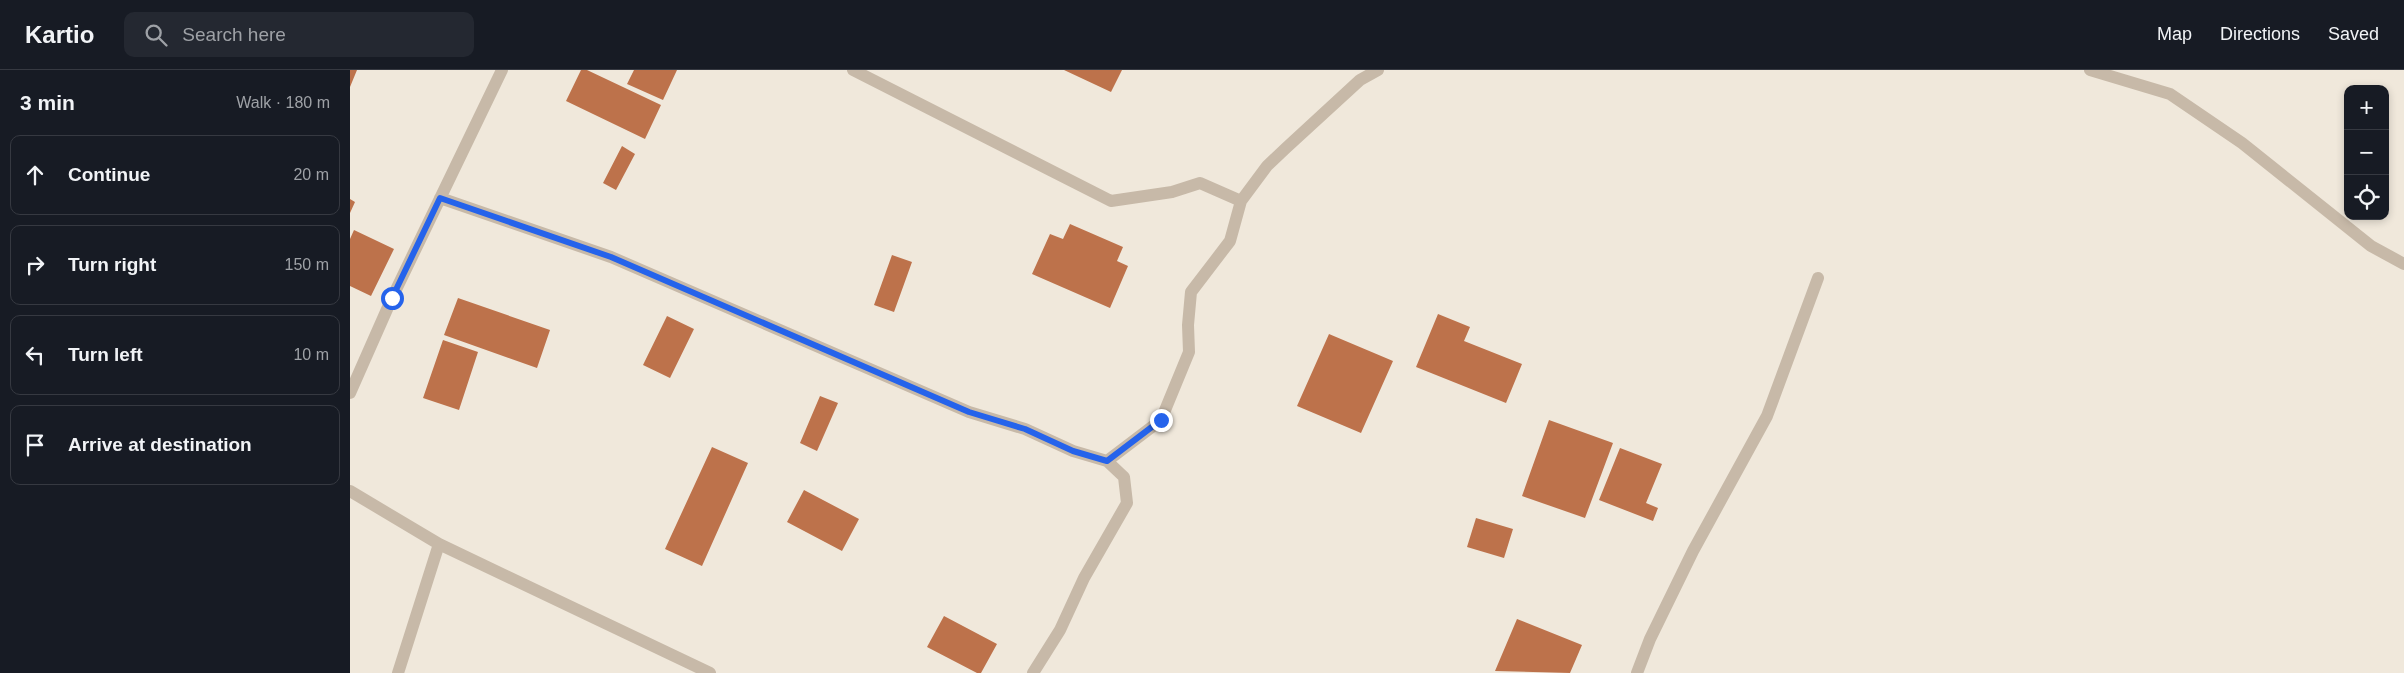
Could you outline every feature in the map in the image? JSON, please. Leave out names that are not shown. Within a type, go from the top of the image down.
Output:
[{"type":"street","points":[[350,394],[440,198],[502,70]]},
{"type":"street","points":[[853,70],[1111,201],[1172,192],[1200,183],[1241,202]]},
{"type":"street","points":[[1107,461],[1161,420],[1189,352],[1188,325],[1191,292],[1230,241],[1241,202],[1274,160],[1360,80],[1378,70]]},
{"type":"street","points":[[2090,70],[2170,94],[2242,143],[2371,246],[2404,264]]},
{"type":"street","points":[[440,198],[611,257],[969,412],[1025,429],[1073,451],[1107,461],[1124,477],[1127,503],[1084,578],[1060,630],[1033,673]]},
{"type":"street","points":[[1637,673],[1650,639],[1693,551],[1767,416],[1818,278]]},
{"type":"street","points":[[350,491],[439,544],[710,673]]},
{"type":"street","points":[[398,673],[439,544]]},
{"type":"building","points":[[350,70],[357,70],[350,87]]},
{"type":"building","points":[[581,70],[587,70],[661,105],[645,139],[566,101]]},
{"type":"building","points":[[634,70],[677,70],[663,100],[627,84]]},
{"type":"building","points":[[1064,70],[1122,70],[1111,92]]},
{"type":"building","points":[[622,146],[635,154],[616,190],[603,183]]},
{"type":"building","points":[[350,199],[355,202],[350,213]]},
{"type":"building","points":[[1070,224],[1123,247],[1117,261],[1128,266],[1110,308],[1032,274],[1050,234],[1063,239]]},
{"type":"building","points":[[354,230],[394,249],[371,296],[350,286],[350,239]]},
{"type":"building","points":[[892,255],[912,262],[894,312],[874,305]]},
{"type":"building","points":[[458,298],[550,330],[537,368],[444,335]]},
{"type":"building","points":[[1438,314],[1470,327],[1464,341],[1522,364],[1506,403],[1416,367]]},
{"type":"building","points":[[667,316],[694,329],[670,378],[643,365]]},
{"type":"building","points":[[1329,334],[1393,361],[1361,433],[1297,406]]},
{"type":"building","points":[[443,340],[478,352],[459,410],[423,398]]},
{"type":"building","points":[[820,396],[838,403],[817,451],[800,443]]},
{"type":"building","points":[[1549,420],[1613,443],[1585,518],[1522,496]]},
{"type":"building","points":[[712,447],[748,463],[702,566],[665,549]]},
{"type":"building","points":[[1620,448],[1662,464],[1646,503],[1658,508],[1653,521],[1599,500]]},
{"type":"building","points":[[804,490],[859,519],[842,551],[787,522]]},
{"type":"building","points":[[1476,518],[1513,529],[1504,558],[1467,547]]},
{"type":"building","points":[[944,616],[997,644],[981,673],[977,673],[927,647]]},
{"type":"building","points":[[1517,619],[1582,645],[1570,673],[1495,671]]},
{"type":"route","points":[[392,298],[440,198],[611,257],[969,412],[1025,429],[1073,451],[1107,461],[1161,420]]}]
